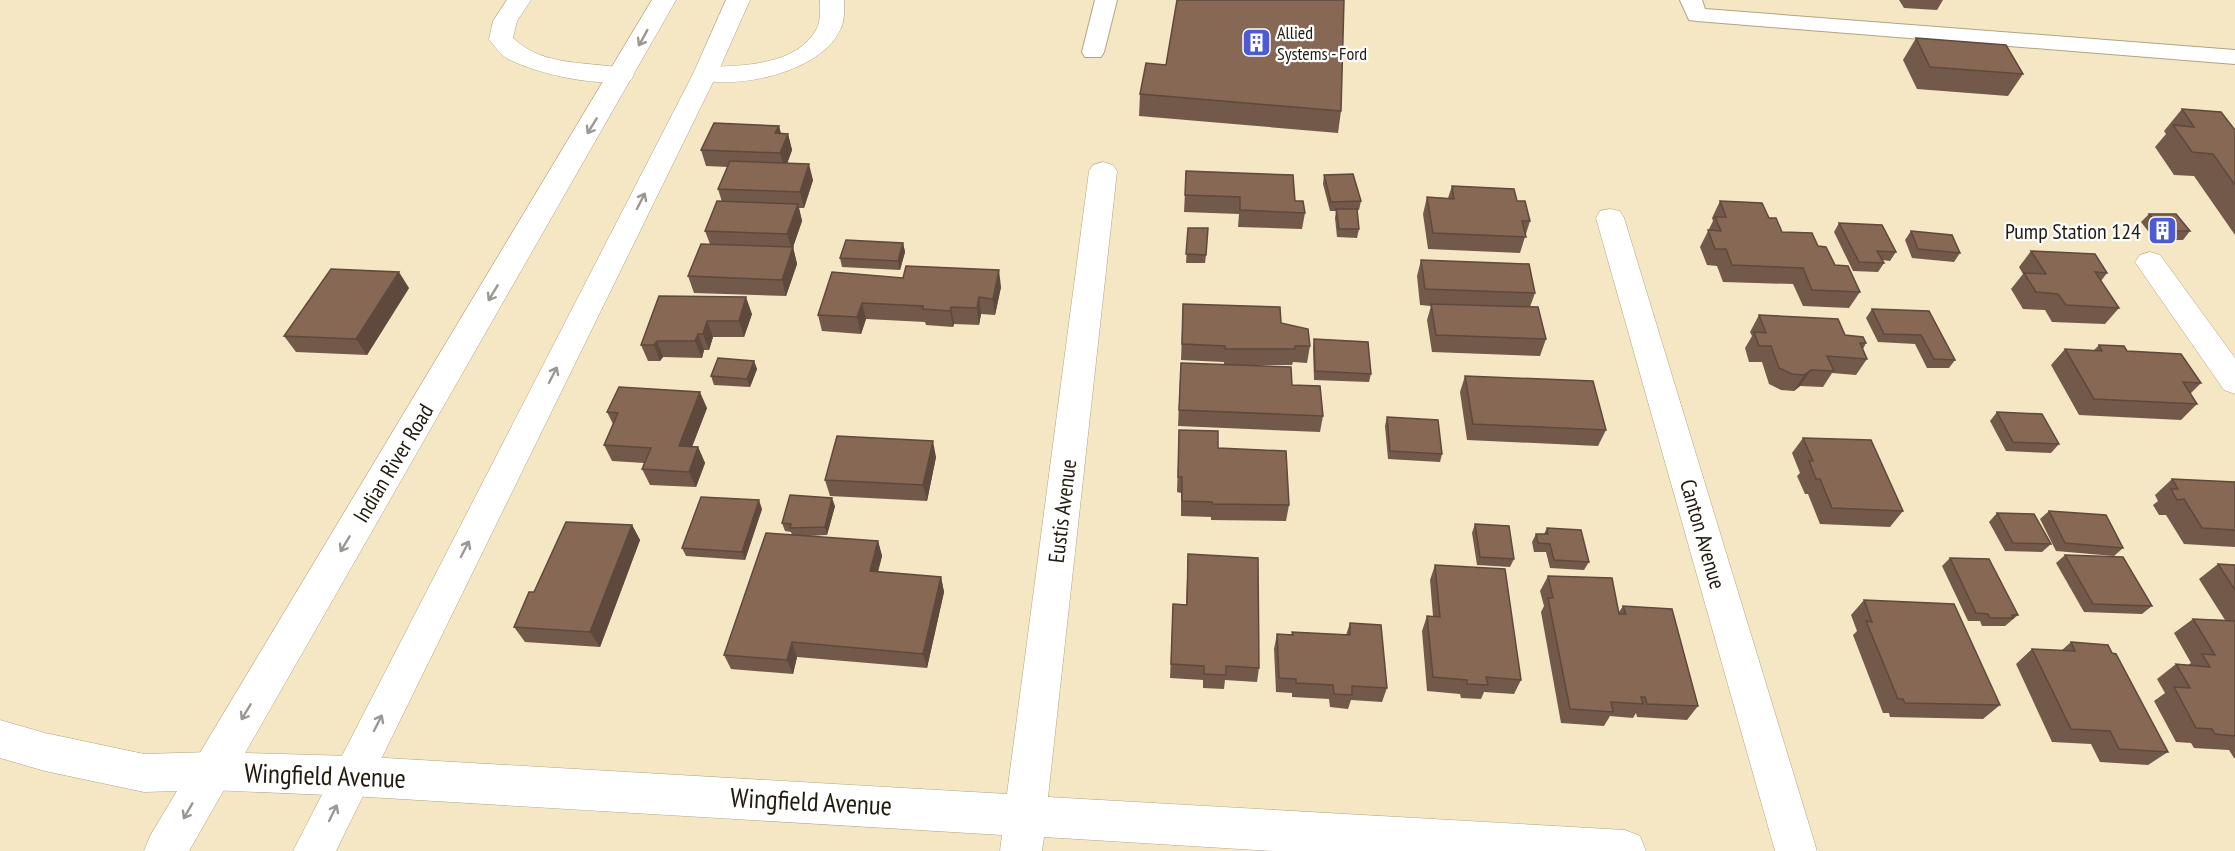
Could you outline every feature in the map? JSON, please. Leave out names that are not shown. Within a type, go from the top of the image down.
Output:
[{"type":"street","points":[[519,0],[505,21],[501,39],[515,53],[571,71],[622,75]]},
{"type":"street","name":"Indian River Road","points":[[165,851],[664,0]]},
{"type":"street","points":[[314,851],[705,74],[738,0]]},
{"type":"street","points":[[705,74],[774,66],[803,57],[829,30],[832,0]]},
{"type":"street","name":"Eustis Avenue","points":[[1023,832],[1103,171]]},
{"type":"street","name":"Canton Avenue","points":[[1610,218],[1796,851]]},
{"type":"street","points":[[2151,262],[2235,382]]},
{"type":"street","name":"Wingfield Avenue","points":[[0,739],[45,752],[144,772],[211,771],[351,776],[1023,832],[1624,851]]},
{"type":"lane","points":[[1093,52],[1106,0]]},
{"type":"lane","points":[[1691,0],[1697,15],[2235,57]]},
{"type":"building","name":"Allied Systems - Ford","points":[[1177,0],[1344,0],[1341,111],[1140,94],[1146,63],[1166,65]]},
{"type":"building","points":[[1916,38],[2006,45],[2023,74],[1930,67]]},
{"type":"building","points":[[2182,109],[2221,112],[2235,130],[2235,185],[2213,154],[2192,152],[2173,125],[2194,127]]},
{"type":"building","points":[[714,123],[779,126],[775,133],[788,134],[780,153],[701,150]]},
{"type":"building","points":[[730,161],[809,164],[800,192],[718,189]]},
{"type":"building","points":[[1186,171],[1293,175],[1295,201],[1303,201],[1305,213],[1240,210],[1240,197],[1185,195]]},
{"type":"building","points":[[1353,174],[1361,201],[1331,202],[1324,175]]},
{"type":"building","points":[[1452,186],[1514,189],[1517,201],[1525,201],[1530,221],[1522,221],[1526,237],[1433,233],[1427,197],[1454,199]]},
{"type":"building","points":[[717,201],[798,204],[787,234],[705,231]]},
{"type":"building","points":[[1720,201],[1762,203],[1769,218],[1776,218],[1782,232],[1812,233],[1818,246],[1826,247],[1835,265],[1848,266],[1860,292],[1812,290],[1803,268],[1732,265],[1726,249],[1715,249],[1708,230],[1721,231],[1715,217],[1726,217]]},
{"type":"building","points":[[1336,209],[1357,209],[1359,229],[1339,229]]},
{"type":"building","points":[[2149,214],[2176,214],[2190,231],[2162,231]]},
{"type":"building","points":[[1839,223],[1882,225],[1896,252],[1877,251],[1884,263],[1859,262]]},
{"type":"building","points":[[1188,228],[1208,228],[1206,255],[1186,254]]},
{"type":"building","points":[[1911,231],[1952,235],[1960,253],[1918,249]]},
{"type":"building","points":[[846,240],[903,243],[898,261],[840,258]]},
{"type":"building","points":[[701,244],[793,247],[782,280],[688,276]]},
{"type":"building","points":[[2031,251],[2095,254],[2107,273],[2095,272],[2119,308],[2066,305],[2058,294],[2036,292],[2024,273],[2046,274]]},
{"type":"building","points":[[1421,260],[1529,264],[1535,293],[1425,289]]},
{"type":"building","points":[[906,266],[999,270],[993,299],[979,297],[977,308],[951,307],[950,311],[923,309],[923,306],[862,303],[857,317],[818,315],[832,272],[903,278]]},
{"type":"building","points":[[331,269],[399,272],[356,339],[284,336]]},
{"type":"building","points":[[659,296],[746,297],[739,321],[707,321],[703,334],[698,334],[695,341],[657,341],[654,345],[641,345]]},
{"type":"building","points":[[1183,304],[1280,307],[1281,323],[1308,329],[1310,346],[1295,346],[1295,349],[1225,349],[1225,346],[1182,344]]},
{"type":"building","points":[[1431,304],[1538,307],[1546,339],[1436,335]]},
{"type":"building","points":[[1872,309],[1929,311],[1955,360],[1934,359],[1921,335],[1884,334]]},
{"type":"building","points":[[1759,315],[1838,319],[1845,335],[1863,337],[1866,343],[1860,343],[1867,359],[1827,356],[1834,371],[1811,370],[1804,375],[1792,374],[1779,368],[1771,346],[1759,346],[1754,332],[1766,333]]},
{"type":"building","points":[[1314,339],[1368,342],[1371,374],[1315,371]]},
{"type":"building","points":[[2099,345],[2124,346],[2127,351],[2181,354],[2201,383],[2183,382],[2197,404],[2094,399],[2065,349],[2102,351]]},
{"type":"building","points":[[718,358],[754,361],[747,379],[711,376]]},
{"type":"building","points":[[1181,363],[1291,367],[1292,385],[1320,386],[1323,416],[1179,410]]},
{"type":"building","points":[[1465,376],[1593,381],[1606,430],[1473,424]]},
{"type":"building","points":[[619,387],[700,392],[679,446],[698,447],[689,472],[642,469],[651,448],[604,445],[618,413],[607,412]]},
{"type":"building","points":[[1997,412],[2042,414],[2059,444],[2013,442]]},
{"type":"building","points":[[1387,417],[1438,420],[1442,454],[1390,451]]},
{"type":"building","points":[[1179,430],[1218,431],[1218,448],[1286,451],[1289,505],[1213,504],[1212,502],[1182,501],[1182,477],[1178,477]]},
{"type":"building","points":[[837,436],[933,441],[923,485],[825,480]]},
{"type":"building","points":[[1803,438],[1871,440],[1903,511],[1832,508],[1820,479],[1816,479],[1809,461],[1813,461]]},
{"type":"building","points":[[2172,479],[2235,482],[2235,530],[2202,528],[2184,499],[2177,500],[2171,489],[2178,489]]},
{"type":"building","points":[[790,495],[832,498],[825,527],[790,528],[791,524],[782,523]]},
{"type":"building","points":[[701,497],[759,500],[742,552],[682,548]]},
{"type":"building","points":[[2049,511],[2106,515],[2123,548],[2065,543]]},
{"type":"building","points":[[1997,513],[2034,514],[2051,544],[2013,543]]},
{"type":"building","points":[[566,522],[632,525],[590,632],[514,627],[529,592],[534,592]]},
{"type":"building","points":[[1475,524],[1509,526],[1514,559],[1480,557]]},
{"type":"building","points":[[1547,528],[1581,530],[1589,562],[1554,560],[1550,544],[1538,543],[1536,534],[1548,534]]},
{"type":"building","points":[[766,533],[878,541],[870,571],[941,577],[923,654],[792,642],[787,660],[724,655]]},
{"type":"building","points":[[1188,554],[1258,558],[1259,668],[1226,666],[1226,675],[1204,674],[1204,666],[1171,664],[1173,604],[1187,605]]},
{"type":"building","points":[[2065,555],[2123,557],[2152,606],[2093,604]]},
{"type":"building","points":[[1950,558],[1989,559],[2018,615],[2012,615],[2013,618],[1990,618],[1988,614],[1976,613]]},
{"type":"building","points":[[2218,564],[2235,565],[2235,590]]},
{"type":"building","points":[[1435,565],[1505,569],[1521,680],[1486,677],[1488,685],[1467,684],[1467,680],[1433,677],[1427,616],[1440,617]]},
{"type":"building","points":[[1548,576],[1612,578],[1619,614],[1626,614],[1623,606],[1672,609],[1698,706],[1647,704],[1645,697],[1641,697],[1643,704],[1611,702],[1613,712],[1570,709],[1548,598],[1553,598]]},
{"type":"building","points":[[1864,600],[1954,604],[2000,705],[1905,703],[1903,699],[1898,699],[1866,621],[1872,622]]},
{"type":"building","points":[[2193,619],[2235,621],[2235,736],[2215,734],[2212,729],[2196,728],[2174,687],[2190,688],[2176,664],[2210,667],[2202,654],[2215,655]]},
{"type":"building","points":[[1350,623],[1381,625],[1387,688],[1352,686],[1352,695],[1334,694],[1333,685],[1296,683],[1296,679],[1279,678],[1277,634],[1293,635],[1292,632],[1350,635]]},
{"type":"building","points":[[2071,642],[2108,645],[2112,653],[2116,654],[2168,752],[2119,749],[2110,731],[2071,729],[2032,649],[2075,651]]},
{"type":"place","name":"Allied Systems - Ford","points":[[1256,43]]},
{"type":"place","name":"Pump Station 124","points":[[2162,231]]}]
